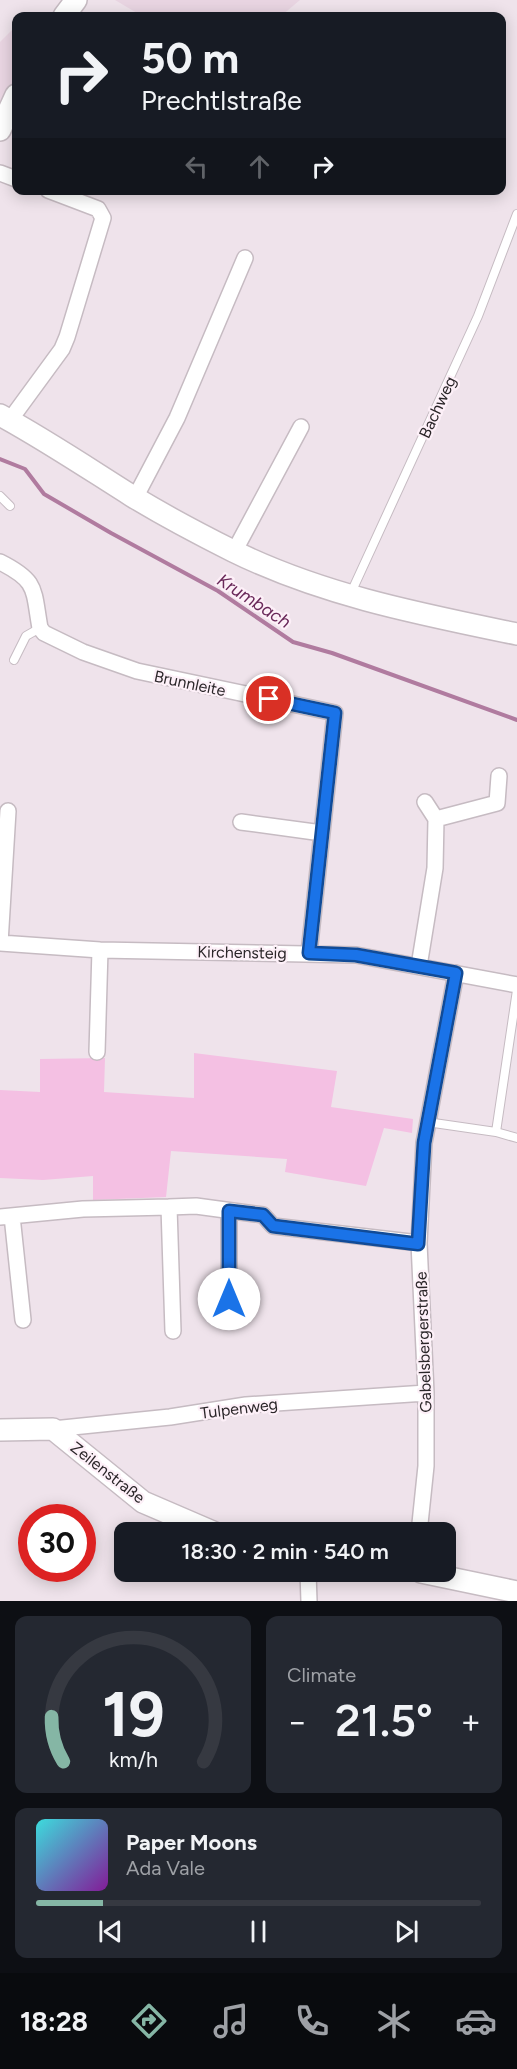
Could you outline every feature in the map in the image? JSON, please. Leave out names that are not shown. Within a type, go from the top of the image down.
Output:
[{"type":"street","points":[[0,130],[12,104]]},
{"type":"street","points":[[61,195],[98,209],[103,218],[62,349],[5,418],[135,498],[234,552],[290,576],[349,596],[410,612],[517,634]]},
{"type":"street","points":[[135,498],[177,418],[245,258]]},
{"type":"street","points":[[234,552],[301,427]]},
{"type":"street","points":[[0,562],[19,572],[33,586],[40,628]]},
{"type":"street","name":"Brunnleite","points":[[40,628],[44,633],[83,652],[137,672],[335,713],[309,953]]},
{"type":"street","points":[[436,819],[497,802],[500,776]]},
{"type":"street","points":[[419,966],[435,868],[436,819],[425,802]]},
{"type":"street","points":[[0,943],[3,827],[8,811]]},
{"type":"street","points":[[241,822],[322,833]]},
{"type":"street","name":"Kirchensteig","points":[[0,943],[100,950],[356,955],[456,973],[517,987]]},
{"type":"street","points":[[97,1052],[100,950]]},
{"type":"street","name":"Gabelsbergerstraße","points":[[420,1522],[426,1466],[426,1393],[418,1244],[424,1143],[456,973]]},
{"type":"street","points":[[23,1320],[6,1216],[83,1209],[196,1206],[263,1215],[273,1226],[418,1244]]},
{"type":"street","points":[[169,1207],[172,1331]]},
{"type":"street","points":[[229,1211],[229,1299]]},
{"type":"street","name":"Tulpenweg","points":[[53,1429],[170,1417],[246,1405],[426,1393]]},
{"type":"street","points":[[0,1430],[53,1429]]},
{"type":"street","name":"Zeilenstraße","points":[[53,1429],[143,1502],[189,1522]]},
{"type":"street","points":[[456,1579],[517,1592]]},
{"type":"street","points":[[308,1582],[309,1601]]},
{"type":"lane","name":"Bachweg","points":[[349,596],[478,316],[517,214]]},
{"type":"lane","points":[[0,496],[10,506]]},
{"type":"lane","points":[[14,660],[26,636],[40,628]]},
{"type":"lane","points":[[496,1132],[517,987]]},
{"type":"lane","points":[[427,1122],[496,1132],[517,1138]]},
{"type":"shaded area","points":[[115,0],[300,0],[286,12],[135,12]]},
{"type":"shaded area","points":[[12,30],[12,86],[0,112],[0,42]]},
{"type":"shaded area","points":[[194,1053],[337,1071],[331,1107],[413,1119],[412,1133],[384,1128],[366,1186],[285,1172],[287,1159],[171,1151],[166,1197],[93,1200],[93,1176],[43,1180],[0,1178],[0,1090],[40,1092],[40,1059],[105,1058],[104,1092],[194,1098]]},
{"type":"waterway","name":"Krumbach","points":[[0,459],[25,469],[44,494],[218,591],[293,642],[332,653],[517,720]]},
{"type":"route","points":[[229,1299],[229,1211],[263,1215],[273,1226],[418,1244],[424,1143],[456,973],[356,955],[309,953],[335,713],[269,699]]}]
